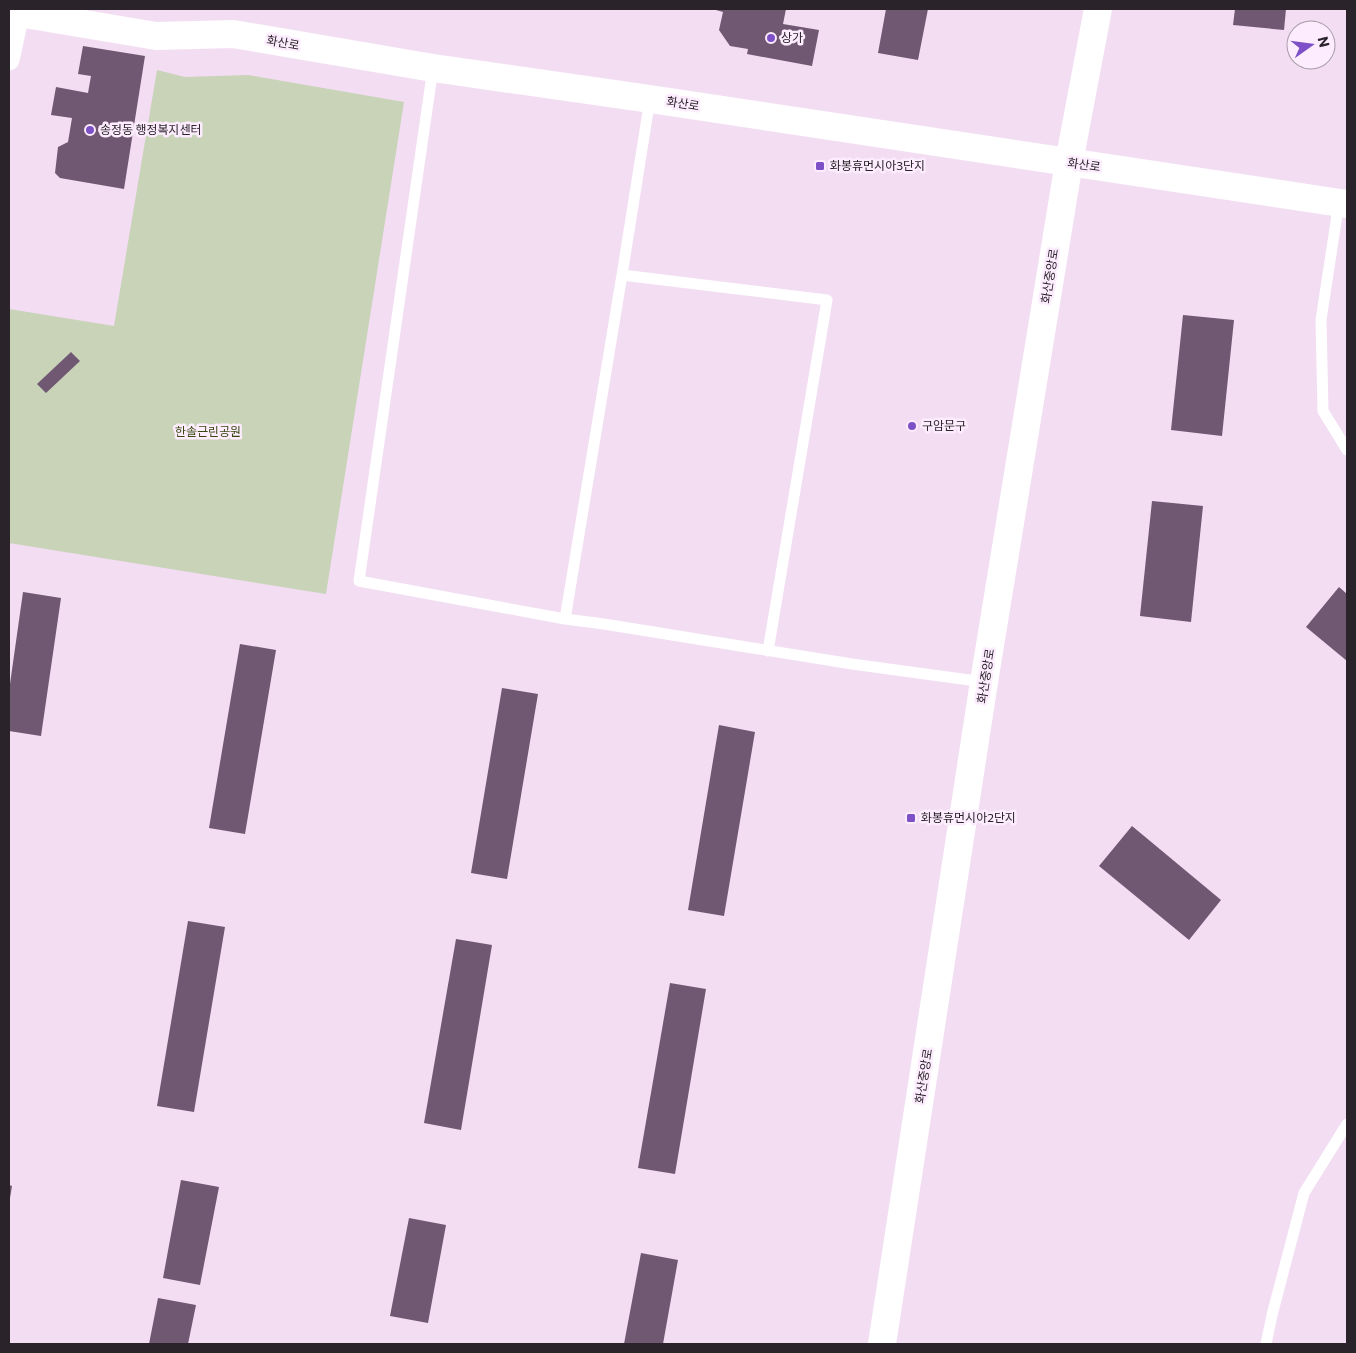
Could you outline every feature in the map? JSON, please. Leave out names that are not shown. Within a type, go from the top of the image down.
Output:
[{"type":"main road","name":"화산중앙로","points":[[882,1344],[984,682],[1069,162],[1098,9]]},
{"type":"main road","name":"화산로","points":[[20,11],[156,36],[233,34],[433,68],[1343,203]]},
{"type":"street","points":[[9,60],[20,11]]},
{"type":"lane","points":[[433,68],[360,581],[565,619],[852,664],[984,682]]},
{"type":"lane","points":[[565,619],[650,99]]},
{"type":"lane","points":[[1343,203],[1321,320],[1323,412],[1347,450]]},
{"type":"lane","points":[[622,276],[827,300],[768,651]]},
{"type":"lane","points":[[1266,1344],[1304,1193],[1347,1124]]},
{"type":"green space","name":"한솔근린공원","points":[[157,70],[185,77],[248,75],[404,102],[326,594],[9,543],[9,309],[114,326]]},
{"type":"building","name":"상가","points":[[717,9],[786,9],[783,24],[819,30],[812,66],[747,54],[748,49],[730,46],[719,30],[723,12]]},
{"type":"building","points":[[886,9],[928,9],[918,60],[878,53]]},
{"type":"building","points":[[1235,9],[1286,9],[1284,30],[1233,25]]},
{"type":"building","points":[[83,46],[145,56],[124,189],[60,178],[55,173],[58,147],[68,142],[72,118],[51,115],[56,87],[88,93],[91,76],[78,74]]},
{"type":"building","points":[[1183,315],[1234,320],[1222,436],[1171,430]]},
{"type":"building","points":[[71,352],[80,361],[46,393],[37,384]]},
{"type":"building","points":[[1152,501],[1203,506],[1191,622],[1140,616]]},
{"type":"building","points":[[1339,587],[1347,594],[1347,661],[1306,627]]},
{"type":"building","points":[[23,592],[61,598],[41,736],[9,731],[9,691]]},
{"type":"building","points":[[240,644],[276,650],[245,834],[209,828]]},
{"type":"building","points":[[502,688],[538,694],[507,879],[471,873]]},
{"type":"building","points":[[719,725],[755,732],[724,916],[688,910]]},
{"type":"building","points":[[1132,826],[1221,900],[1189,940],[1099,866]]},
{"type":"building","points":[[188,921],[225,927],[194,1112],[157,1106]]},
{"type":"building","points":[[456,939],[492,945],[461,1130],[424,1123]]},
{"type":"building","points":[[670,983],[706,989],[675,1174],[638,1168]]},
{"type":"building","points":[[181,1180],[219,1187],[200,1285],[163,1278]]},
{"type":"building","points":[[9,1185],[12,1186],[10,1198],[9,1198]]},
{"type":"building","points":[[409,1218],[446,1225],[428,1323],[390,1316]]},
{"type":"building","points":[[641,1253],[678,1260],[663,1344],[624,1344]]},
{"type":"building","points":[[158,1298],[196,1305],[188,1344],[149,1344]]},
{"type":"place","name":"상가","points":[[771,38]]},
{"type":"place","name":"송정동 행정복지센터","points":[[90,130]]},
{"type":"place","name":"화봉휴먼시아3단지","points":[[820,166]]},
{"type":"place","name":"구암문구","points":[[912,426]]},
{"type":"place","name":"화봉휴먼시아2단지","points":[[911,818]]}]
